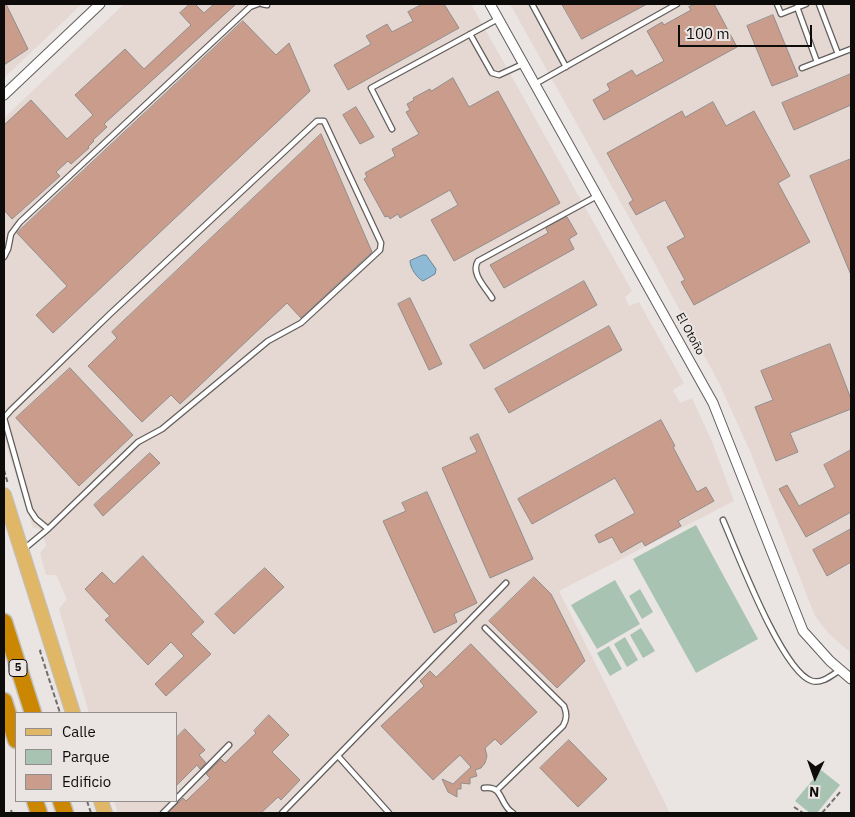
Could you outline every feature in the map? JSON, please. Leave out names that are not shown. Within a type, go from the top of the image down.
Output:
[{"type":"highway","name":"5","points":[[4,622],[33,712]]},
{"type":"highway","points":[[4,701],[15,737]]},
{"type":"main road","points":[[4,495],[73,712]]},
{"type":"street","points":[[4,95],[100,4]]},
{"type":"street","name":"El Otoño","points":[[490,4],[713,403],[800,626],[810,640],[851,679]]},
{"type":"lane","points":[[4,257],[12,234],[20,222],[250,7],[258,4]]},
{"type":"lane","points":[[532,4],[566,67]]},
{"type":"lane","points":[[534,84],[677,4]]},
{"type":"lane","points":[[777,4],[780,14],[806,4]]},
{"type":"lane","points":[[819,4],[838,54]]},
{"type":"lane","points":[[797,7],[817,62]]},
{"type":"lane","points":[[392,129],[371,88],[498,19]]},
{"type":"lane","points":[[470,34],[492,73],[499,76],[523,64]]},
{"type":"lane","points":[[802,68],[851,49]]},
{"type":"lane","points":[[21,551],[48,529],[138,442],[162,429],[268,341],[301,323],[380,250],[381,243],[324,121],[317,121],[102,321],[4,418],[30,510],[36,519],[48,529]]},
{"type":"lane","points":[[492,298],[475,271],[478,261],[598,196]]},
{"type":"lane","points":[[723,520],[772,632],[782,650],[801,674],[812,681],[821,681],[840,670]]},
{"type":"lane","points":[[282,813],[506,583]]},
{"type":"lane","points":[[485,628],[564,706],[567,713],[563,726],[497,790]]},
{"type":"lane","points":[[178,798],[229,745]]},
{"type":"lane","points":[[338,756],[390,813]]},
{"type":"lane","points":[[484,788],[491,787],[497,790],[505,808],[511,813]]},
{"type":"lane","points":[[163,813],[174,802]]},
{"type":"path","points":[[40,651],[60,712]]},
{"type":"path","points":[[822,813],[841,791]]},
{"type":"path","points":[[794,807],[803,813]]},
{"type":"shaded area","points":[[4,4],[82,4],[4,78]]},
{"type":"shaded area","points":[[124,4],[471,4],[632,291],[625,297],[629,306],[639,302],[684,383],[673,390],[680,403],[692,398],[711,439],[734,501],[559,591],[670,813],[118,813],[114,802],[178,802],[178,712],[89,712],[59,609],[67,599],[56,575],[46,575],[40,553],[46,546],[43,534],[40,529],[33,528],[4,438],[4,118]]},
{"type":"shaded area","points":[[510,4],[851,4],[851,653],[829,634],[815,616],[750,451],[720,385]]},
{"type":"green space","points":[[696,525],[758,639],[696,673],[633,559]]},
{"type":"green space","points":[[615,580],[640,624],[597,649],[571,605]]},
{"type":"green space","points":[[640,589],[653,612],[642,619],[629,596]]},
{"type":"green space","points":[[641,628],[655,651],[643,658],[630,635]]},
{"type":"green space","points":[[625,637],[638,660],[627,667],[614,644]]},
{"type":"green space","points":[[609,646],[622,669],[610,676],[597,653]]},
{"type":"green space","points":[[821,770],[840,785],[817,813],[810,813],[795,801]]},
{"type":"water","points":[[426,255],[436,269],[435,274],[423,281],[414,272],[410,261]]},
{"type":"building","points":[[4,4],[6,4],[28,49],[4,65]]},
{"type":"building","points":[[190,4],[195,4],[204,13],[214,4],[236,4],[104,124],[107,127],[93,140],[89,148],[71,164],[68,161],[56,172],[60,176],[12,219],[4,210],[4,125],[31,100],[67,139],[93,115],[75,95],[125,49],[144,69],[191,25],[180,13]]},
{"type":"building","points":[[423,4],[444,4],[459,28],[348,90],[334,65],[371,44],[366,36],[387,24],[392,32],[413,21],[408,12]]},
{"type":"building","points":[[562,4],[647,4],[582,39]]},
{"type":"building","points":[[695,4],[714,4],[737,47],[604,120],[593,100],[610,90],[607,84],[632,70],[636,76],[664,61],[647,31],[662,22],[664,25],[691,10],[689,7]]},
{"type":"building","points":[[773,15],[798,76],[772,86],[747,26]]},
{"type":"building","points":[[243,21],[276,55],[289,43],[310,91],[53,333],[36,315],[67,286],[17,233]]},
{"type":"building","points":[[851,74],[851,105],[794,130],[782,103]]},
{"type":"building","points":[[453,78],[469,107],[498,91],[560,203],[454,261],[431,220],[458,205],[450,190],[400,218],[398,214],[390,219],[388,216],[385,217],[364,179],[367,177],[365,173],[395,156],[392,149],[419,134],[406,112],[410,110],[407,104],[414,100],[413,98],[430,89],[431,91]]},
{"type":"building","points":[[713,102],[726,126],[754,111],[790,176],[778,183],[810,242],[694,305],[681,282],[685,280],[667,247],[685,237],[665,200],[636,215],[629,203],[633,200],[607,153],[682,111],[685,117]]},
{"type":"building","points":[[356,107],[374,137],[360,144],[343,115]]},
{"type":"building","points":[[321,134],[372,252],[301,318],[287,303],[180,404],[171,395],[142,422],[88,366],[117,338],[112,332]]},
{"type":"building","points":[[851,159],[851,275],[810,176]]},
{"type":"building","points":[[567,217],[577,234],[569,239],[574,249],[504,288],[490,265],[548,233],[546,228]]},
{"type":"building","points":[[584,281],[597,305],[484,369],[470,345]]},
{"type":"building","points":[[410,298],[442,364],[429,370],[398,304]]},
{"type":"building","points":[[609,326],[622,350],[509,413],[495,389]]},
{"type":"building","points":[[830,344],[851,399],[851,409],[790,433],[798,452],[776,461],[755,407],[773,400],[761,371]]},
{"type":"building","points":[[70,368],[133,435],[79,486],[16,418]]},
{"type":"building","points":[[661,420],[697,492],[706,487],[714,501],[678,521],[681,526],[645,546],[642,541],[621,553],[612,537],[599,543],[595,535],[635,513],[615,478],[532,524],[518,499]]},
{"type":"building","points":[[478,434],[533,559],[490,578],[442,468],[477,452],[470,438]]},
{"type":"building","points":[[851,450],[851,512],[806,537],[779,489],[787,485],[799,506],[835,487],[824,465]]},
{"type":"building","points":[[150,453],[160,463],[103,516],[94,505]]},
{"type":"building","points":[[427,492],[477,603],[454,614],[457,622],[434,633],[383,521],[406,511],[402,503]]},
{"type":"building","points":[[851,529],[851,562],[827,576],[813,550]]},
{"type":"building","points":[[143,556],[204,622],[191,634],[211,654],[166,696],[155,684],[184,656],[171,642],[148,665],[105,620],[110,616],[85,589],[102,572],[114,584]]},
{"type":"building","points":[[265,568],[284,587],[234,634],[215,614]]},
{"type":"building","points":[[534,577],[551,594],[585,661],[557,688],[489,621]]},
{"type":"building","points":[[471,644],[537,712],[501,745],[495,739],[485,748],[487,756],[485,763],[481,768],[475,770],[477,776],[470,778],[470,784],[461,783],[461,789],[457,789],[457,797],[448,792],[442,779],[453,784],[471,767],[460,755],[433,780],[381,726],[424,686],[420,681],[430,671],[436,677]]},
{"type":"building","points":[[269,715],[289,735],[272,752],[300,780],[281,800],[278,797],[261,813],[168,813],[183,798],[186,801],[210,778],[206,774],[221,759],[225,763],[256,733],[254,731]]},
{"type":"building","points":[[185,729],[205,750],[199,755],[206,763],[200,769],[197,765],[178,784],[178,736]]},
{"type":"building","points":[[569,740],[607,779],[578,807],[540,768]]}]
